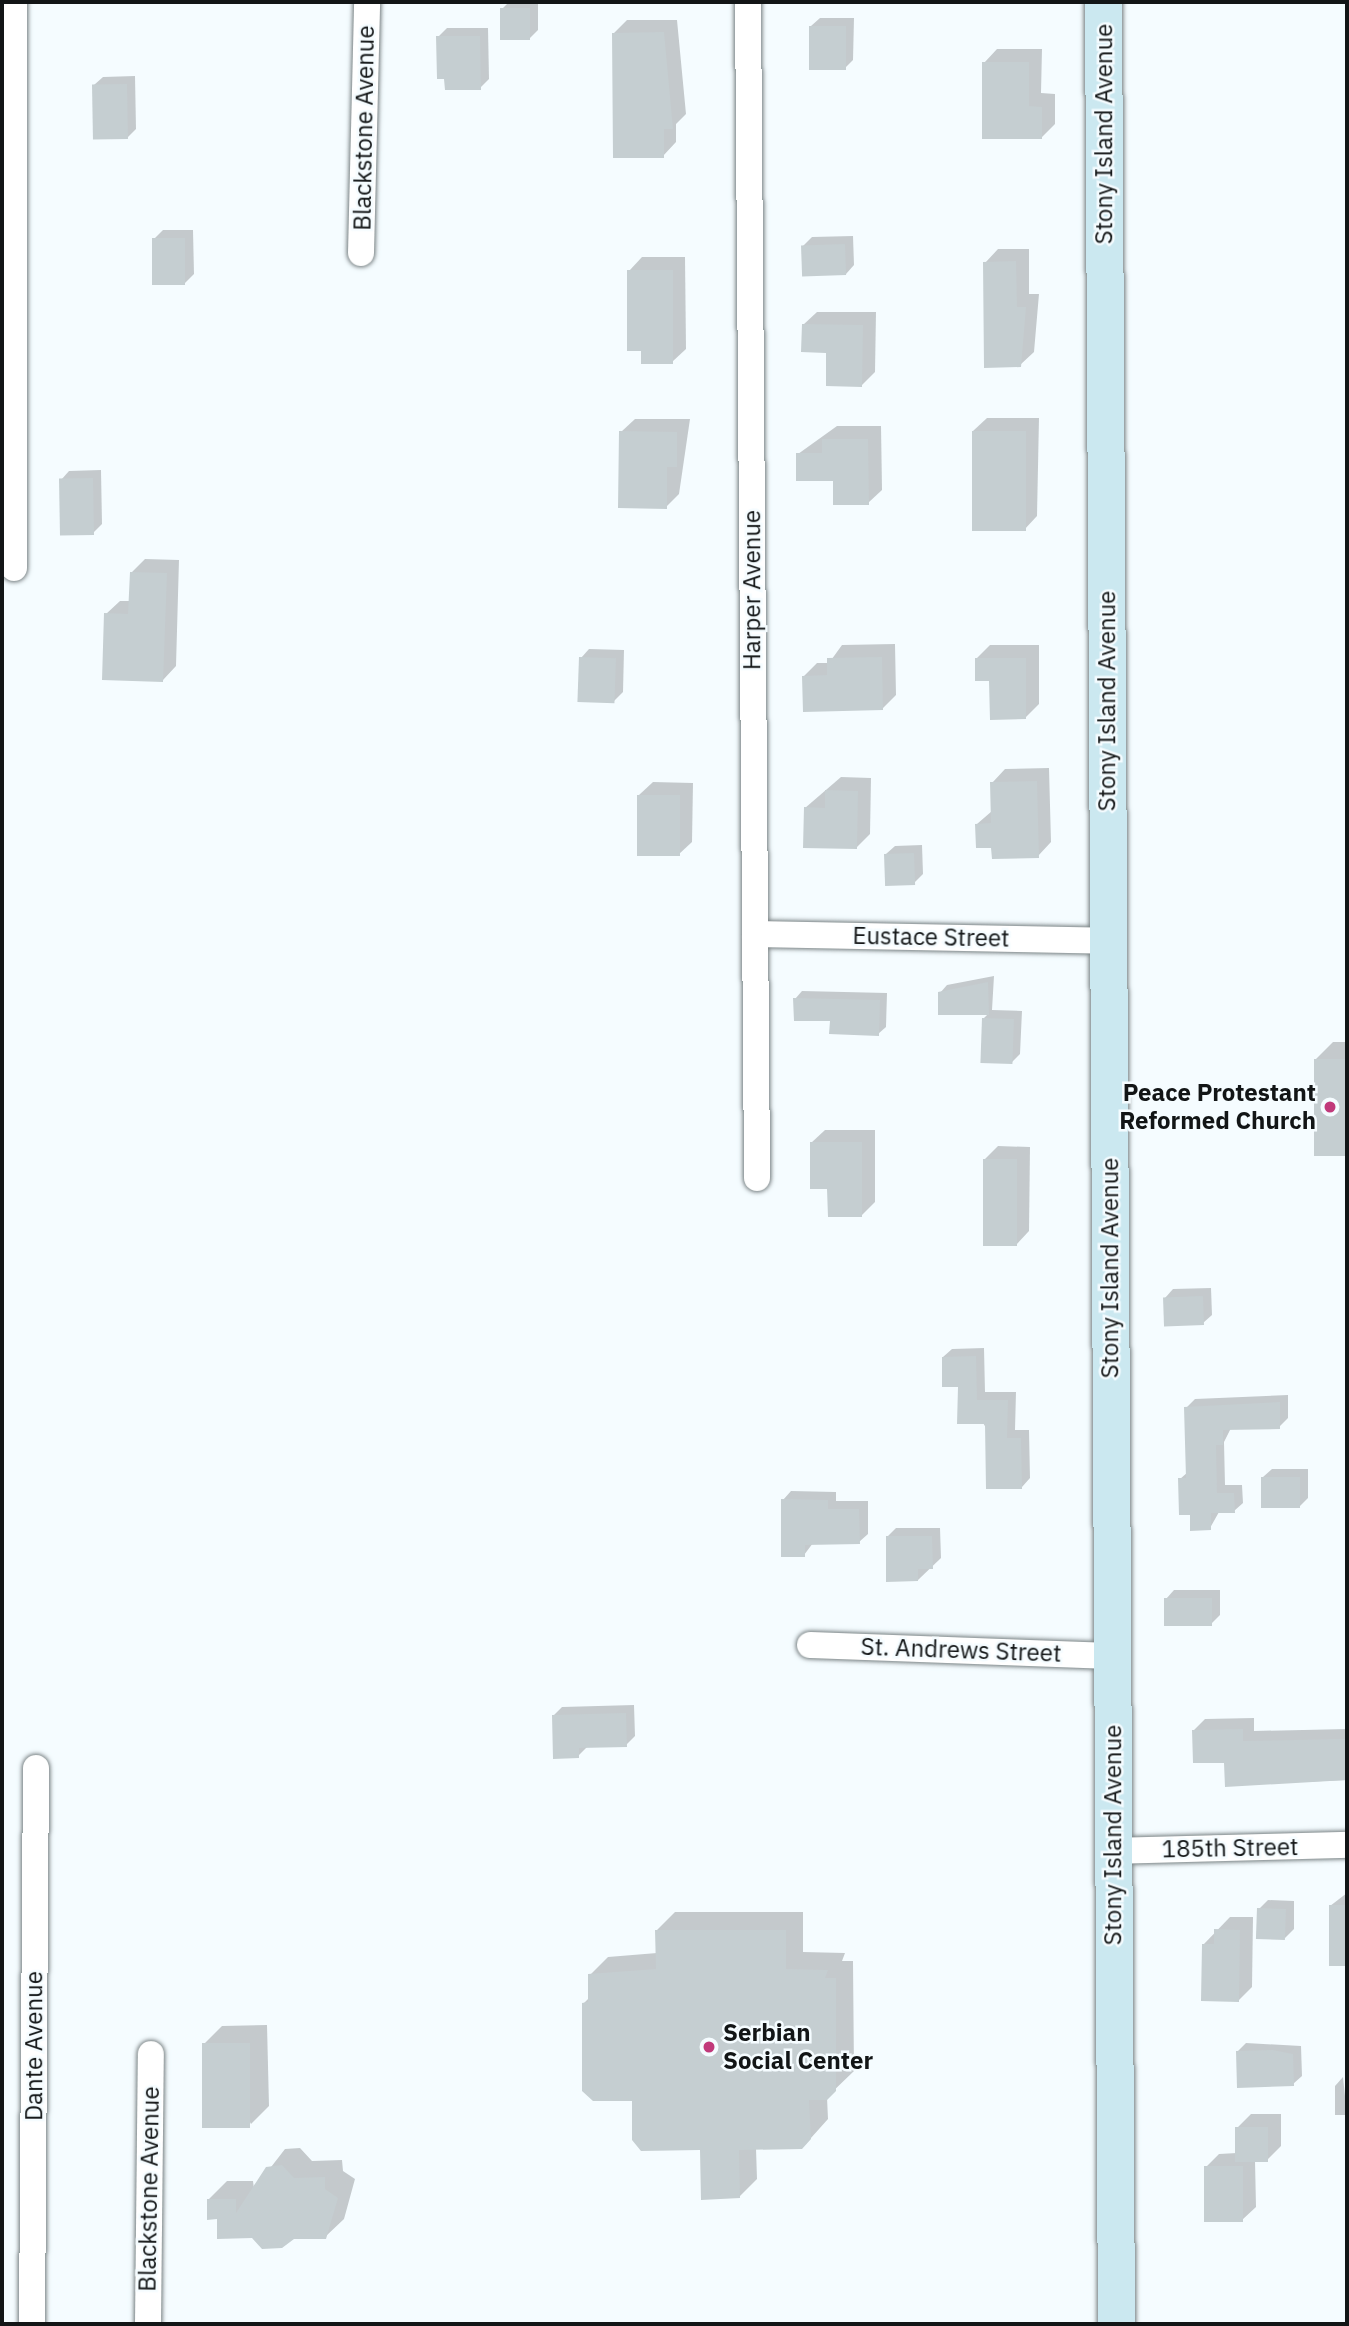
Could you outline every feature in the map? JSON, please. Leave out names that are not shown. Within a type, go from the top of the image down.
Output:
[{"type":"street","points":[[14,2],[14,568]]},
{"type":"street","name":"Blackstone Avenue","points":[[361,253],[367,2]]},
{"type":"street","name":"Harper Avenue","points":[[748,2],[757,1178]]},
{"type":"street","name":"Stony Island Avenue","points":[[1103,2],[1116,2324]]},
{"type":"street","name":"Eustace Street","points":[[755,933],[1108,941]]},
{"type":"street","name":"St. Andrews Street","points":[[810,1645],[1112,1656]]},
{"type":"street","name":"Dante Avenue","points":[[32,2324],[36,1768]]},
{"type":"street","name":"185th Street","points":[[1113,1851],[1347,1845]]},
{"type":"street","name":"Blackstone Avenue","points":[[148,2324],[151,2054]]},
{"type":"building","points":[[500,8],[530,8],[530,40],[500,40]]},
{"type":"building","points":[[809,26],[846,26],[846,70],[809,70]]},
{"type":"building","points":[[664,32],[673,129],[664,129],[664,158],[613,158],[612,33]]},
{"type":"building","points":[[436,36],[480,36],[481,90],[445,90],[444,79],[437,79]]},
{"type":"building","points":[[982,62],[1029,62],[1029,106],[1042,107],[1042,139],[982,139]]},
{"type":"building","points":[[127,84],[128,139],[93,140],[92,85]]},
{"type":"building","points":[[152,238],[185,238],[185,285],[152,285]]},
{"type":"building","points":[[845,244],[846,275],[802,277],[801,246]]},
{"type":"building","points":[[1016,261],[1017,307],[1026,307],[1021,367],[984,368],[983,262]]},
{"type":"building","points":[[627,270],[673,270],[673,364],[641,364],[641,351],[627,351]]},
{"type":"building","points":[[802,324],[863,325],[862,387],[826,386],[826,353],[801,352]]},
{"type":"building","points":[[619,431],[677,432],[677,467],[667,467],[667,509],[618,508]]},
{"type":"building","points":[[972,431],[1026,431],[1026,531],[972,531]]},
{"type":"building","points":[[822,439],[868,439],[869,505],[833,505],[833,481],[796,481],[796,453],[822,453]]},
{"type":"building","points":[[93,478],[94,535],[60,536],[59,479]]},
{"type":"building","points":[[130,572],[167,573],[163,682],[102,680],[104,613],[128,614]]},
{"type":"building","points":[[579,657],[616,658],[614,703],[577,702]]},
{"type":"building","points":[[882,657],[883,710],[803,712],[802,676],[827,675],[827,658]]},
{"type":"building","points":[[975,658],[1026,658],[1026,719],[990,720],[989,681],[975,681]]},
{"type":"building","points":[[1037,781],[1039,858],[992,859],[991,848],[976,848],[975,824],[991,823],[990,782]]},
{"type":"building","points":[[825,790],[858,791],[857,849],[803,848],[804,807],[825,808]]},
{"type":"building","points":[[637,795],[680,795],[680,856],[637,856]]},
{"type":"building","points":[[914,853],[915,885],[885,886],[884,854]]},
{"type":"building","points":[[988,982],[989,1015],[938,1015],[938,992]]},
{"type":"building","points":[[793,998],[880,1000],[879,1036],[829,1034],[830,1021],[794,1021]]},
{"type":"building","points":[[982,1018],[1014,1019],[1012,1064],[980,1063]]},
{"type":"building","name":"Peace Protestant Reformed Church","points":[[1314,1059],[1347,1059],[1347,1156],[1314,1156]]},
{"type":"building","points":[[810,1142],[862,1142],[862,1217],[828,1217],[827,1189],[810,1189]]},
{"type":"building","points":[[983,1159],[1017,1159],[1017,1246],[983,1246]]},
{"type":"building","points":[[1203,1296],[1204,1325],[1164,1326],[1163,1297]]},
{"type":"building","points":[[976,1356],[977,1400],[1008,1400],[1007,1438],[1021,1438],[1022,1489],[986,1489],[985,1424],[957,1424],[958,1387],[942,1387],[942,1357]]},
{"type":"building","points":[[1280,1402],[1280,1429],[1223,1430],[1223,1445],[1216,1445],[1217,1493],[1234,1493],[1235,1513],[1211,1513],[1211,1530],[1190,1531],[1190,1515],[1179,1515],[1178,1478],[1186,1478],[1184,1407]]},
{"type":"building","points":[[1261,1477],[1300,1477],[1300,1508],[1261,1508]]},
{"type":"building","points":[[781,1499],[828,1500],[828,1509],[859,1509],[860,1544],[805,1545],[805,1557],[781,1557]]},
{"type":"building","points":[[886,1536],[932,1536],[933,1569],[918,1569],[918,1581],[886,1582]]},
{"type":"building","points":[[1164,1598],[1212,1598],[1212,1626],[1164,1626]]},
{"type":"building","points":[[626,1713],[627,1747],[579,1748],[579,1758],[553,1759],[552,1715]]},
{"type":"building","points":[[1243,1729],[1243,1741],[1347,1739],[1347,1780],[1225,1787],[1224,1763],[1193,1763],[1192,1730]]},
{"type":"building","points":[[1329,1905],[1347,1905],[1347,1966],[1329,1966]]},
{"type":"building","points":[[1257,1908],[1286,1909],[1285,1940],[1256,1939]]},
{"type":"building","points":[[1214,1929],[1240,1930],[1239,2002],[1201,2001],[1202,1944],[1214,1944]]},
{"type":"building","name":"Serbian Social Center","points":[[655,1930],[786,1930],[786,1969],[828,1970],[825,1978],[836,1978],[836,2091],[827,2100],[809,2100],[811,2139],[802,2149],[739,2150],[740,2198],[701,2200],[700,2150],[641,2151],[632,2140],[632,2101],[593,2101],[582,2091],[582,2003],[588,2002],[588,1974],[656,1969]]},
{"type":"building","points":[[202,2043],[250,2043],[250,2128],[202,2128]]},
{"type":"building","points":[[1273,2050],[1293,2054],[1294,2086],[1237,2088],[1236,2051]]},
{"type":"building","points":[[1235,2127],[1268,2127],[1268,2162],[1235,2162]]},
{"type":"building","points":[[282,2165],[294,2178],[325,2177],[325,2189],[338,2198],[326,2239],[294,2239],[282,2248],[262,2249],[252,2238],[217,2239],[217,2219],[207,2220],[207,2199],[236,2199],[236,2213],[266,2167]]},
{"type":"building","points":[[1204,2166],[1243,2166],[1243,2222],[1204,2222]]},
{"type":"place","name":"Peace Protestant Reformed Church","points":[[1330,1107]]},
{"type":"place","name":"Serbian Social Center","points":[[709,2047]]}]
